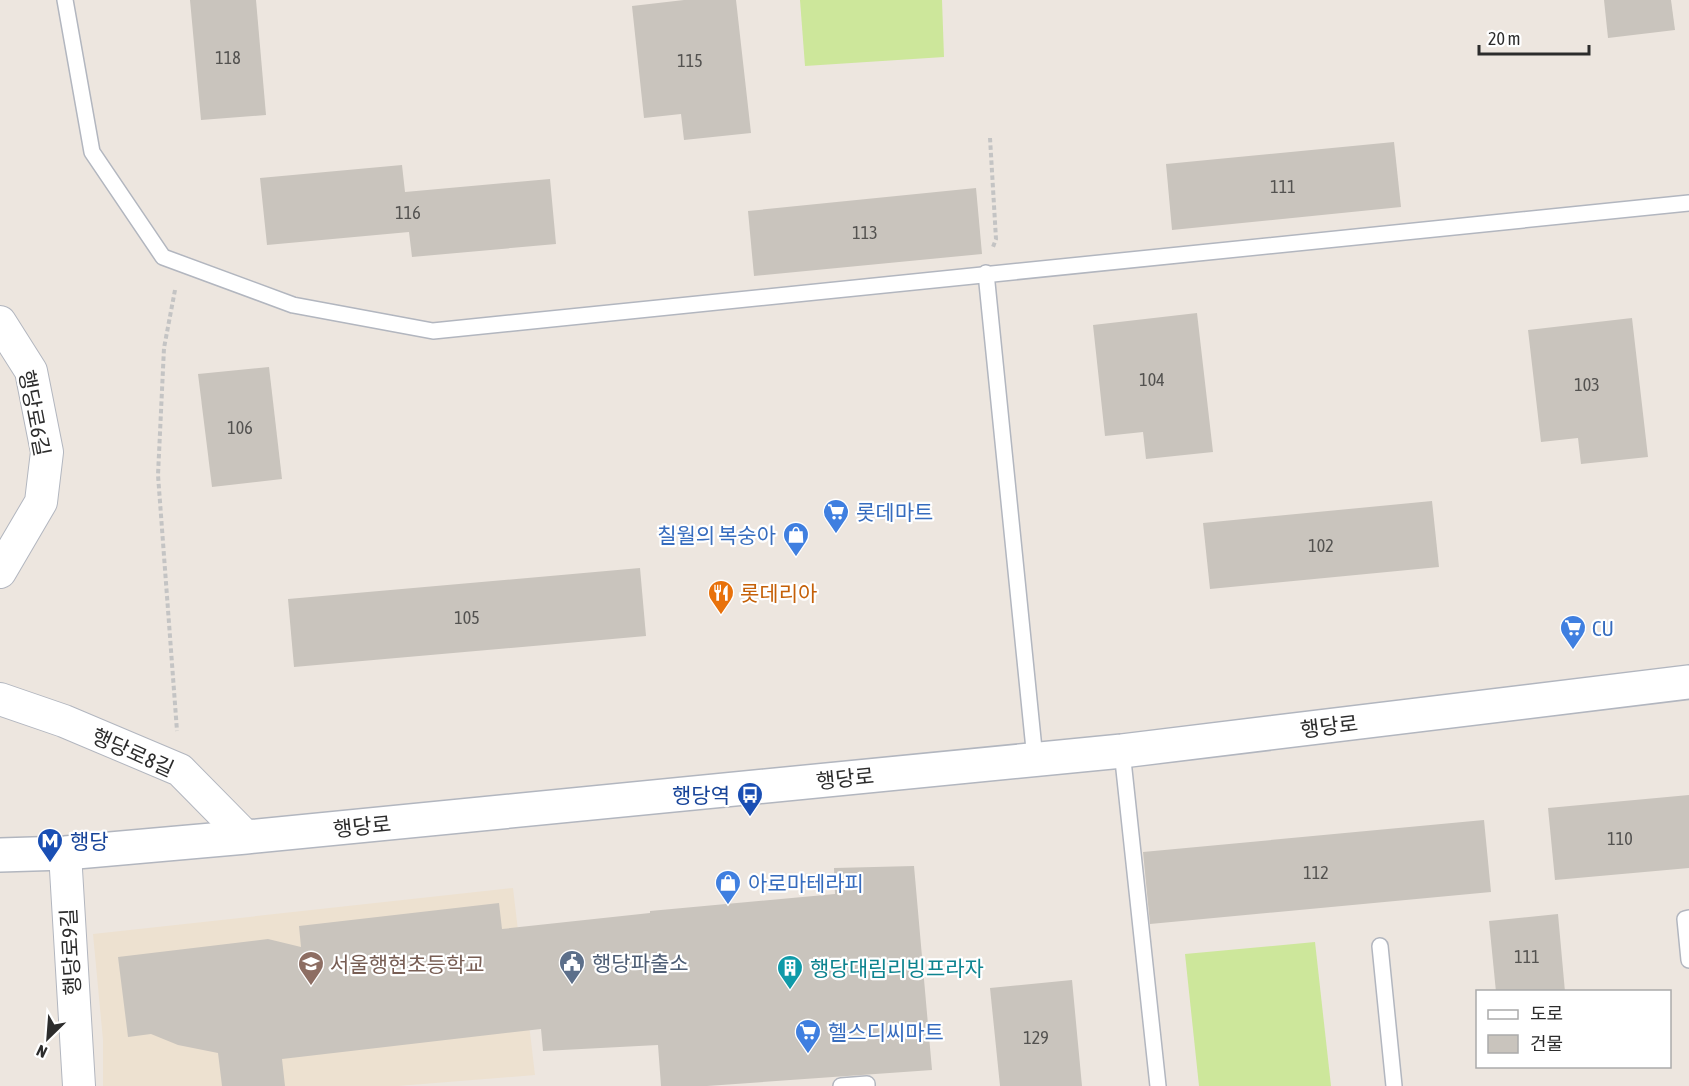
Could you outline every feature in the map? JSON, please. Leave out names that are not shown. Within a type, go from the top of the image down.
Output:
[{"type":"main road","name":"행당로","points":[[0,855],[64,853],[246,837],[1122,751],[1689,682]]},
{"type":"street","name":"행당로6길","points":[[0,322],[31,371],[47,452],[41,502],[0,572]]},
{"type":"street","name":"행당로8길","points":[[0,699],[64,721],[180,770],[246,837]]},
{"type":"street","name":"행당로9길","points":[[64,853],[80,1086]]},
{"type":"lane","points":[[66,0],[92,152],[164,257],[293,305],[433,331],[1689,203]]},
{"type":"lane","points":[[986,273],[1035,759]]},
{"type":"lane","points":[[1122,751],[1158,1086]]},
{"type":"lane","points":[[1689,918],[1685,919],[1689,960]]},
{"type":"lane","points":[[1380,946],[1394,1086]]},
{"type":"lane","points":[[841,1086],[867,1084],[867,1086]]},
{"type":"path","points":[[986,273],[996,239],[990,138]]},
{"type":"path","points":[[180,263],[164,348],[158,475],[180,770]]},
{"type":"shaded area","name":"서울행현초등학교","points":[[513,888],[535,1075],[398,1086],[103,1086],[103,1040],[93,934]]},
{"type":"green space","points":[[800,0],[942,0],[944,57],[805,66]]},
{"type":"green space","points":[[1315,942],[1331,1086],[1199,1086],[1185,954]]},
{"type":"building","points":[[190,0],[256,0],[266,115],[201,120]]},
{"type":"building","points":[[684,0],[736,0],[751,133],[684,140],[681,114],[644,118],[632,6]]},
{"type":"building","points":[[1604,0],[1671,0],[1675,30],[1608,38]]},
{"type":"building","points":[[1394,142],[1401,207],[1172,230],[1166,164]]},
{"type":"building","points":[[402,165],[405,192],[550,179],[556,244],[412,257],[409,232],[267,245],[260,178]]},
{"type":"building","points":[[976,188],[982,254],[754,276],[748,211]]},
{"type":"building","points":[[1197,313],[1213,452],[1146,459],[1143,432],[1105,436],[1093,325]]},
{"type":"building","points":[[1632,318],[1648,457],[1581,464],[1578,438],[1541,442],[1528,330]]},
{"type":"building","points":[[269,367],[282,479],[212,487],[198,374]]},
{"type":"building","points":[[1432,501],[1439,567],[1210,589],[1203,523]]},
{"type":"building","points":[[640,568],[646,636],[294,667],[288,599]]},
{"type":"building","points":[[1689,795],[1689,868],[1555,880],[1548,808]]},
{"type":"building","points":[[1484,820],[1491,892],[1150,924],[1143,852]]},
{"type":"building","points":[[914,866],[932,1070],[707,1086],[661,1086],[658,1045],[543,1051],[541,1029],[282,1059],[285,1086],[222,1086],[218,1053],[178,1045],[151,1034],[128,1037],[118,957],[268,939],[301,947],[299,926],[499,903],[502,929],[650,913],[650,911],[835,894],[834,868]]},
{"type":"building","points":[[1558,914],[1565,990],[1496,990],[1489,921]]},
{"type":"building","points":[[1072,980],[1082,1086],[1000,1086],[990,988]]},
{"type":"place","name":"롯데마트","points":[[836,535]]},
{"type":"place","name":"칠월의 복숭아","points":[[796,558]]},
{"type":"place","name":"롯데리아","points":[[721,616]]},
{"type":"place","name":"CU","points":[[1573,651]]},
{"type":"place","name":"행당역","points":[[750,818]]},
{"type":"place","name":"행당","points":[[50,864]]},
{"type":"place","name":"아로마테라피","points":[[728,906]]},
{"type":"place","name":"행당파출소","points":[[572,986]]},
{"type":"place","name":"서울행현초등학교","points":[[311,987]]},
{"type":"place","name":"행당대림리빙프라자","points":[[790,991]]},
{"type":"place","name":"헬스디씨마트","points":[[808,1055]]}]
